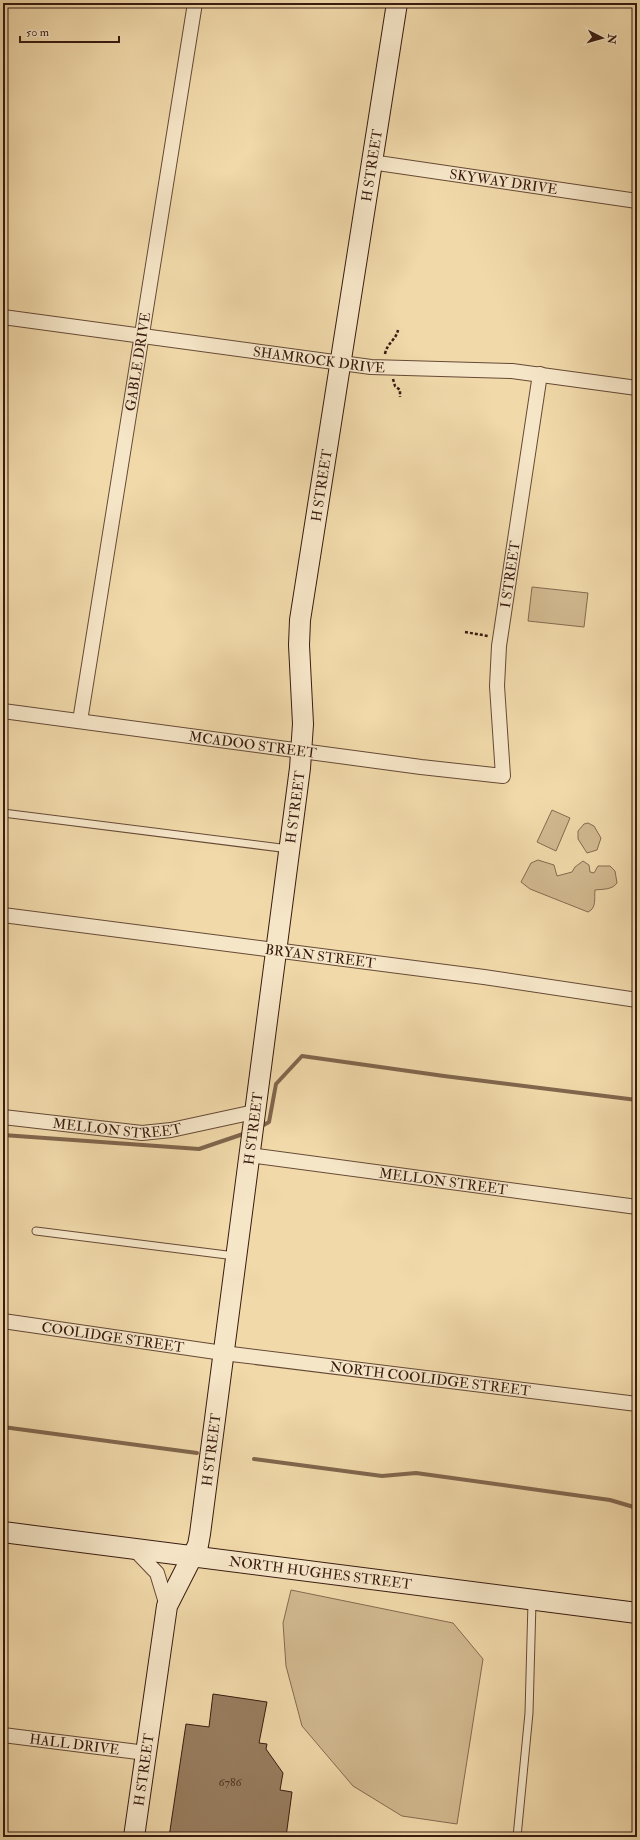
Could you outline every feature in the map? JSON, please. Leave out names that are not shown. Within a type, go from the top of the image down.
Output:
[{"type":"street","name":"GABLE DRIVE","points":[[80,720],[195,3]]},
{"type":"street","name":"H STREET","points":[[134,1837],[167,1606],[198,1545],[200,1534],[290,849],[303,724],[299,645],[300,620],[397,3]]},
{"type":"street","name":"SKYWAY DRIVE","points":[[371,162],[637,201]]},
{"type":"street","name":"SHAMROCK DRIVE","points":[[3,317],[389,369],[484,369],[540,374],[637,388]]},
{"type":"street","name":"I STREET","points":[[503,776],[497,686],[500,638],[540,374]]},
{"type":"street","name":"MCADOO STREET","points":[[3,711],[80,720],[300,751],[503,776]]},
{"type":"street","name":"BRYAN STREET","points":[[3,915],[276,950],[637,1000]]},
{"type":"street","name":"MELLON STREET","points":[[3,1117],[142,1133],[171,1130],[254,1116]]},
{"type":"street","name":"MELLON STREET","points":[[250,1150],[637,1207]]},
{"type":"street","name":"COOLIDGE STREET","points":[[3,1321],[223,1353]]},
{"type":"street","name":"NORTH COOLIDGE STREET","points":[[223,1353],[637,1404]]},
{"type":"street","name":"NORTH HUGHES STREET","points":[[3,1532],[637,1613]]},
{"type":"street","name":"H STREET","points":[[133,1548],[157,1573],[167,1606]]},
{"type":"street","name":"HALL DRIVE","points":[[3,1735],[146,1753]]},
{"type":"lane","points":[[3,813],[290,849]]},
{"type":"lane","points":[[36,1231],[236,1256]]},
{"type":"lane","points":[[517,1837],[529,1713],[532,1600]]},
{"type":"path","points":[[398,330],[398,334],[386,347],[389,369],[393,380],[400,390],[400,397]]},
{"type":"path","points":[[465,632],[500,638]]},
{"type":"shaded area","points":[[532,587],[588,593],[584,627],[528,621]]},
{"type":"shaded area","points":[[552,810],[570,818],[556,851],[537,842]]},
{"type":"shaded area","points":[[588,823],[594,826],[601,838],[597,850],[587,853],[578,839],[578,831],[584,824]]},
{"type":"shaded area","points":[[538,860],[554,865],[557,876],[572,872],[575,867],[583,861],[589,865],[590,872],[594,873],[598,866],[610,866],[615,871],[617,883],[610,888],[595,890],[594,905],[588,912],[530,889],[521,882],[531,863]]},
{"type":"shaded area","points":[[291,1590],[453,1623],[483,1659],[457,1824],[402,1816],[353,1786],[302,1726],[286,1666],[283,1623]]},
{"type":"building","points":[[213,1694],[267,1702],[259,1743],[267,1744],[266,1749],[283,1773],[280,1790],[292,1792],[286,1837],[169,1837],[186,1724],[209,1727]]},
{"type":"waterway","points":[[260,1127],[269,1122],[276,1084],[302,1056],[444,1076],[637,1100]]},
{"type":"waterway","points":[[3,1135],[199,1149],[246,1133]]},
{"type":"waterway","points":[[3,1427],[197,1453]]},
{"type":"waterway","points":[[254,1459],[382,1476],[416,1473],[610,1500],[637,1508]]}]
